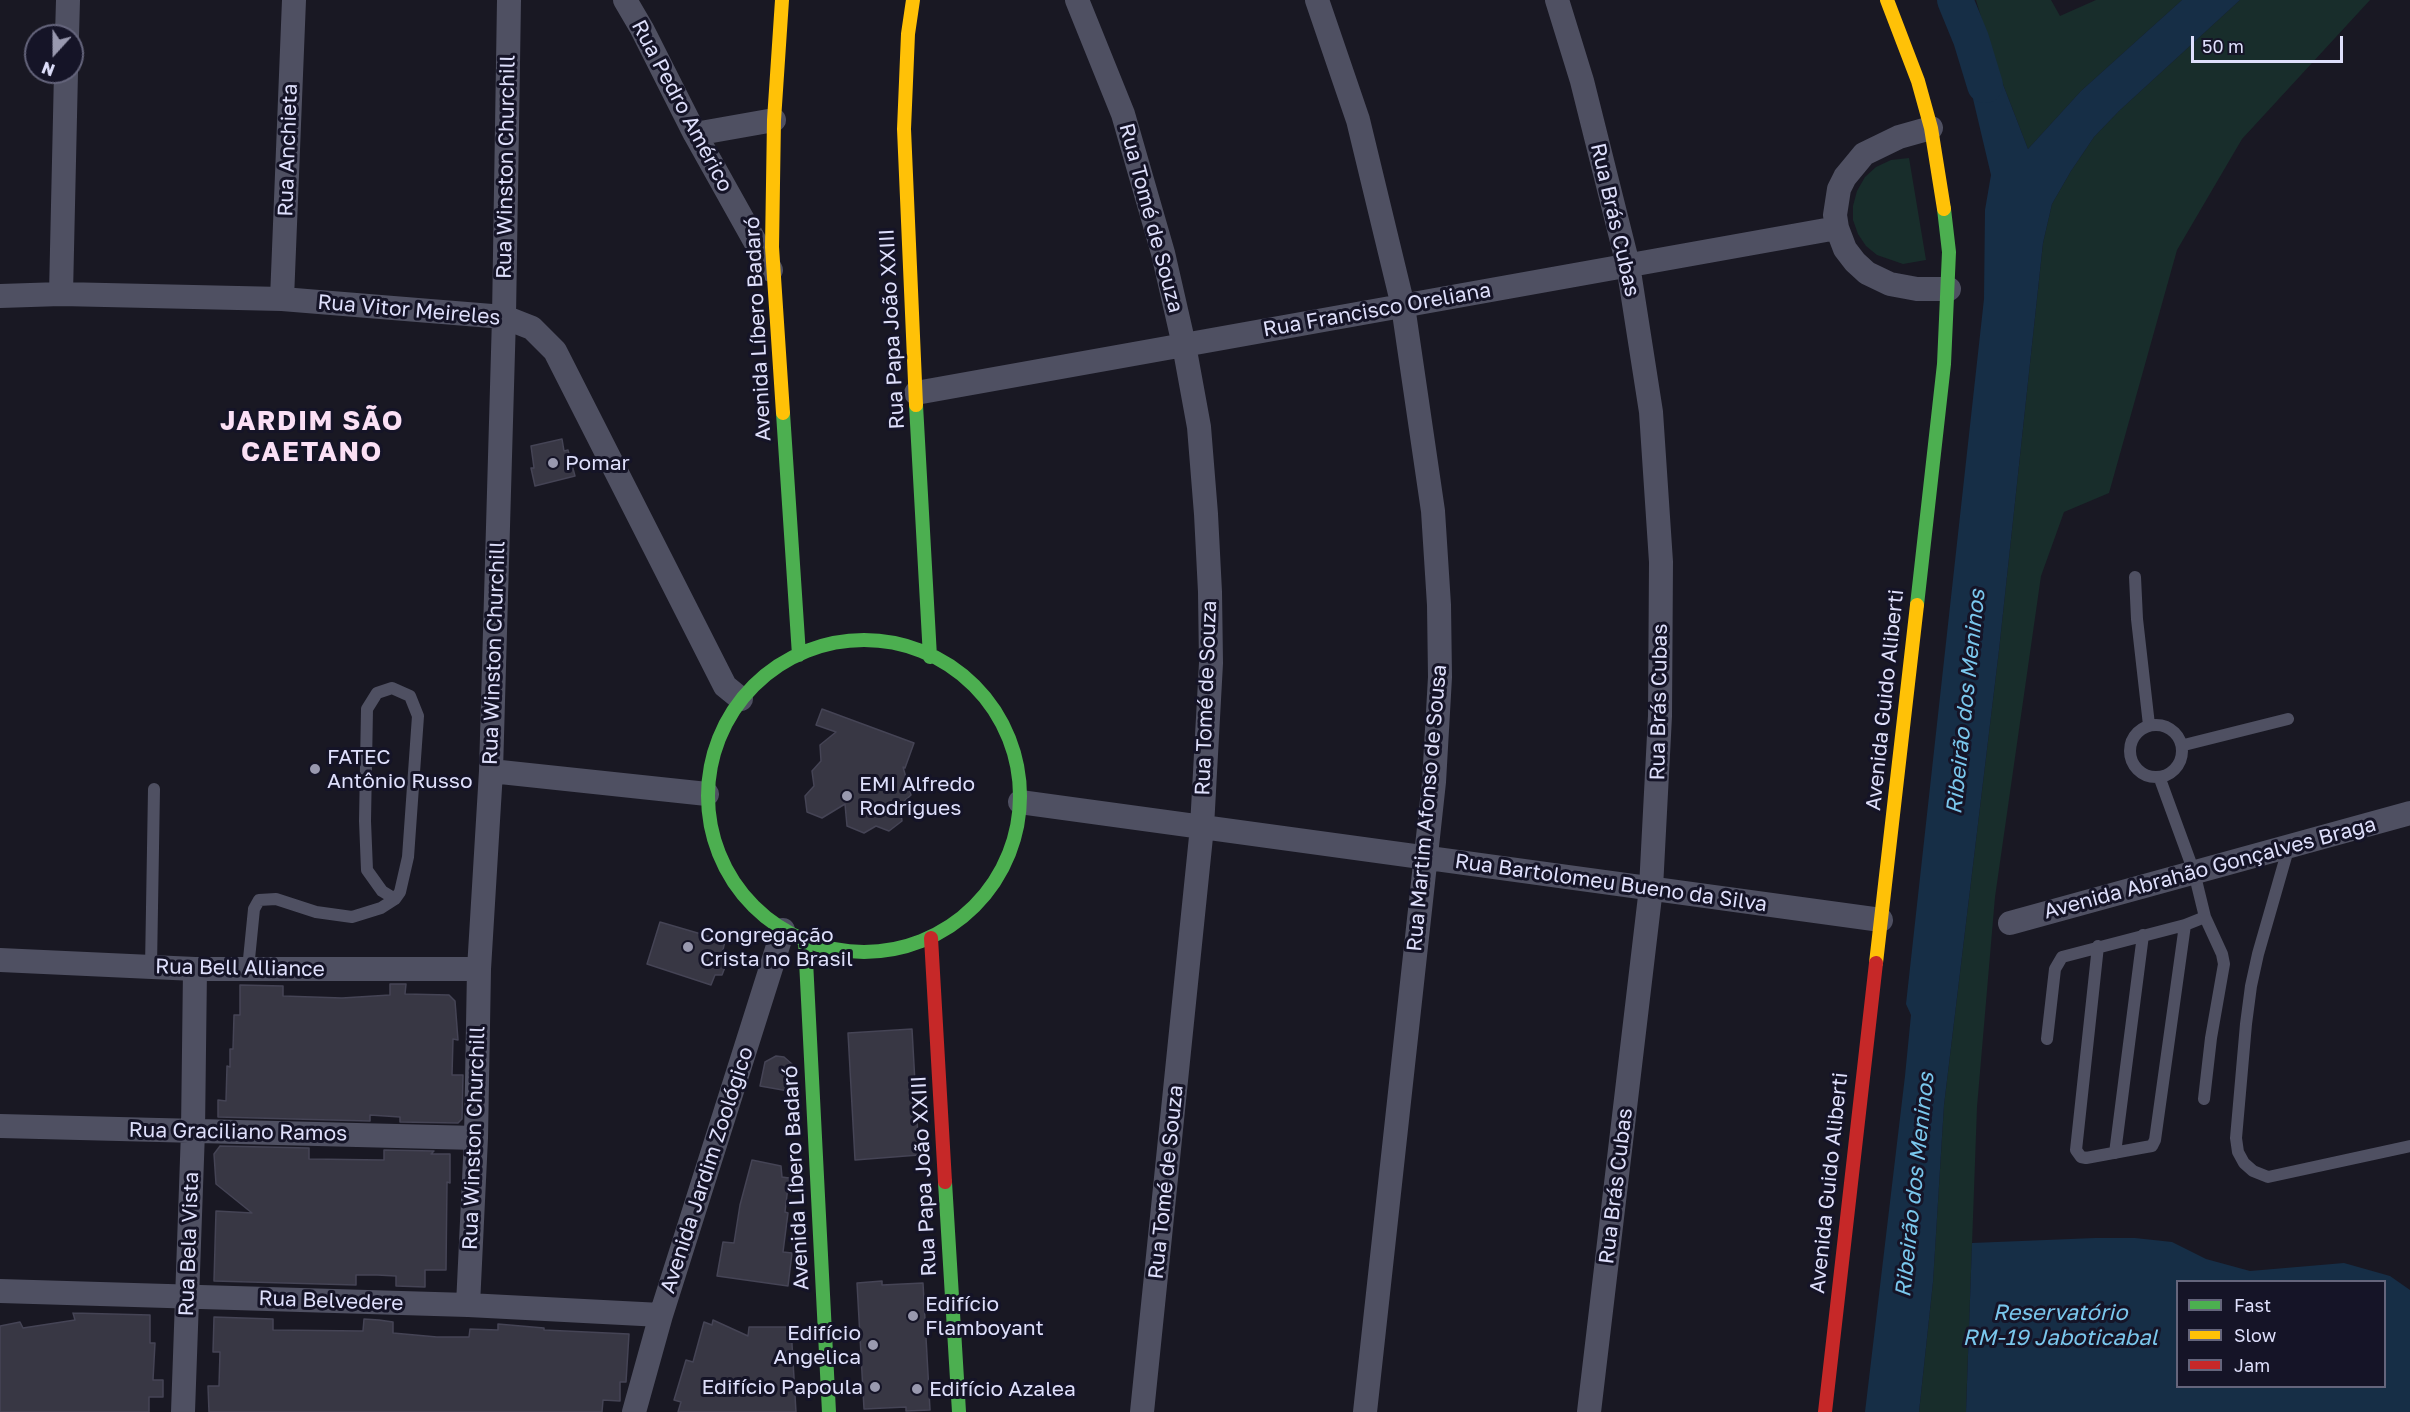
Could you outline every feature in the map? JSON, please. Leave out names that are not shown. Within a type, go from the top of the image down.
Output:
[{"type":"street","points":[[67,24],[68,0]]},
{"type":"street","name":"Rua Anchieta","points":[[282,299],[294,0]]},
{"type":"street","name":"Rua Winston Churchill","points":[[468,1305],[476,1138],[479,969],[491,771],[504,317],[509,0]]},
{"type":"street","name":"Rua Pedro Américo","points":[[625,0],[695,134],[774,275]]},
{"type":"street","name":"Avenida Líbero Badaró","points":[[783,0],[774,120],[774,275],[799,655]]},
{"type":"street","name":"Rua Papa João XXIII","points":[[913,0],[908,34],[904,129],[930,657]]},
{"type":"street","name":"Rua Tomé de Souza","points":[[1077,0],[1123,114],[1163,253],[1184,345],[1198,427],[1210,592],[1211,663],[1202,827],[1142,1412]]},
{"type":"street","name":"Rua Martim Afonso de Sousa","points":[[1317,0],[1358,120],[1403,306],[1433,511],[1439,605],[1440,677],[1434,782],[1365,1412]]},
{"type":"street","name":"Rua Brás Cubas","points":[[1557,0],[1582,81],[1628,265],[1651,412],[1661,561],[1660,717],[1651,888],[1589,1412]]},
{"type":"street","name":"Avenida Guido Aliberti","points":[[1825,1412],[1944,364],[1949,289],[1947,233],[1931,128],[1918,81],[1887,0]]},
{"type":"street","points":[[61,294],[66,84]]},
{"type":"street","points":[[695,134],[774,120]]},
{"type":"street","points":[[1931,128],[1880,144],[1853,164],[1839,189],[1836,202],[1837,228],[1845,249],[1867,273],[1890,284],[1917,289],[1949,289]]},
{"type":"street","name":"Rua Francisco Oreliana","points":[[916,393],[1837,228]]},
{"type":"street","name":"Rua Vitor Meireles","points":[[0,296],[61,294],[282,299],[504,317],[532,328],[555,351],[725,686],[741,699]]},
{"type":"street","points":[[872,640],[914,648],[930,657],[952,668],[984,697],[1007,733],[1019,775],[1020,802],[1009,855],[990,889],[964,917],[931,938],[890,950],[847,952],[805,941],[783,930],[757,910],[735,885],[719,857],[710,826],[707,794],[716,742],[741,699],[764,675],[789,658],[829,644],[872,640]]},
{"type":"street","points":[[491,771],[707,794]]},
{"type":"street","name":"Rua Bartolomeu Bueno da Silva","points":[[1020,802],[1881,920]]},
{"type":"street","name":"Avenida Abrahão Gonçalves Braga","points":[[2010,923],[2410,813]]},
{"type":"street","name":"Avenida Jardim Zoológico","points":[[634,1412],[661,1315],[783,930]]},
{"type":"street","name":"Rua Papa João XXIII","points":[[931,938],[959,1412]]},
{"type":"street","name":"Avenida Líbero Badaró","points":[[805,941],[829,1412]]},
{"type":"street","name":"Rua Bell Alliance","points":[[0,960],[195,969],[479,969]]},
{"type":"street","name":"Rua Bela Vista","points":[[183,1412],[193,1131],[195,969]]},
{"type":"street","name":"Rua Graciliano Ramos","points":[[0,1126],[476,1138]]},
{"type":"street","name":"Rua Belvedere","points":[[0,1291],[468,1305],[661,1315]]},
{"type":"lane","points":[[2135,577],[2137,619],[2149,725]]},
{"type":"lane","points":[[248,969],[254,909],[259,900],[276,899],[316,912],[352,917],[381,908],[395,899],[400,892],[408,858],[418,716],[410,696],[392,688],[377,693],[367,708],[365,821],[367,870],[382,891],[395,899]]},
{"type":"lane","points":[[2184,745],[2288,719]]},
{"type":"lane","points":[[2149,725],[2171,728],[2184,745],[2179,767],[2160,779],[2140,773],[2130,756],[2133,737],[2149,725]]},
{"type":"lane","points":[[2160,779],[2194,872],[2205,917],[2222,954],[2223,964],[2204,1099]]},
{"type":"lane","points":[[151,967],[154,789]]},
{"type":"lane","points":[[2289,846],[2251,986],[2236,1138],[2238,1152],[2253,1172],[2268,1177],[2410,1146]]},
{"type":"lane","points":[[2047,1039],[2055,969],[2058,962],[2067,954],[2185,925],[2205,917]]},
{"type":"lane","points":[[2098,946],[2076,1150],[2081,1157],[2086,1158],[2152,1146],[2156,1140],[2185,925]]},
{"type":"lane","points":[[2115,1153],[2143,935]]},
{"type":"green space","points":[[1976,0],[2051,0],[2060,16],[2096,0],[2182,0],[2081,91],[2028,149],[1994,61]]},
{"type":"green space","points":[[2240,0],[2370,0],[2242,139],[2177,250],[2109,493],[2064,512],[2041,576],[1995,897],[1977,1107],[1966,1412],[1919,1412],[1933,1282],[1944,1105],[1999,650],[2043,243],[2052,204],[2094,137],[2119,111]]},
{"type":"green space","points":[[1909,158],[1926,260],[1903,264],[1877,255],[1866,246],[1853,220],[1853,206],[1857,191],[1865,177],[1876,167],[1891,160]]},
{"type":"water","points":[[2182,0],[2240,0],[2119,111],[2094,137],[2052,204],[2043,243],[1999,650],[1944,1105],[1933,1282],[1919,1412],[1865,1412],[1905,1076],[1911,1015],[1906,1004],[1984,299],[1985,210],[1991,175],[1970,86],[1971,39],[1994,61],[2028,149],[2081,91]]},
{"type":"water","name":"Reservatório RM-19 Jaboticabal","points":[[2135,1238],[2172,1242],[2206,1259],[2250,1271],[2344,1263],[2390,1276],[2410,1290],[2410,1412],[1966,1412],[1972,1243]]},
{"type":"building","name":"Pomar","points":[[562,439],[564,451],[568,450],[575,476],[535,486],[531,468],[534,468],[531,446]]},
{"type":"building","points":[[822,709],[914,743],[905,768],[903,767],[911,795],[900,805],[902,821],[889,831],[876,826],[864,833],[847,826],[845,804],[822,818],[807,812],[805,796],[814,786],[812,771],[821,761],[820,745],[836,732],[816,725]]},
{"type":"building","name":"Congregação Crista no Brasil","points":[[660,922],[725,941],[722,954],[727,962],[722,975],[715,975],[711,985],[647,964]]},
{"type":"building","points":[[390,984],[406,984],[405,994],[449,995],[455,1001],[458,1040],[453,1039],[452,1075],[463,1075],[462,1119],[458,1123],[400,1122],[400,1117],[370,1115],[370,1121],[218,1117],[218,1100],[226,1101],[227,1066],[230,1067],[230,1049],[233,1049],[234,1015],[240,1015],[240,985],[283,986],[283,996],[342,998],[390,995]]},
{"type":"building","points":[[912,1029],[919,1155],[855,1160],[848,1033]]},
{"type":"building","points":[[776,1056],[784,1057],[792,1064],[794,1092],[760,1086],[765,1062]]},
{"type":"building","points":[[220,1146],[309,1148],[309,1159],[384,1160],[384,1150],[434,1151],[431,1154],[450,1154],[450,1183],[447,1182],[446,1270],[425,1270],[425,1287],[396,1286],[396,1276],[377,1275],[356,1275],[356,1285],[214,1281],[216,1211],[252,1213],[216,1184],[214,1154]]},
{"type":"building","points":[[752,1160],[781,1166],[782,1177],[789,1178],[785,1212],[788,1213],[783,1252],[792,1253],[788,1286],[717,1276],[723,1242],[734,1243],[740,1205]]},
{"type":"building","points":[[882,1281],[882,1285],[923,1283],[930,1410],[906,1411],[906,1407],[864,1409],[857,1283]]},
{"type":"building","points":[[73,1313],[150,1315],[150,1343],[155,1343],[153,1380],[163,1380],[163,1397],[149,1397],[149,1412],[0,1412],[0,1326],[20,1322],[23,1328],[75,1320]]},
{"type":"building","points":[[214,1317],[273,1319],[273,1330],[363,1331],[364,1319],[379,1320],[393,1322],[393,1333],[437,1337],[469,1337],[470,1329],[498,1330],[498,1324],[544,1328],[544,1330],[629,1334],[626,1382],[620,1382],[620,1401],[603,1400],[602,1412],[209,1412],[208,1386],[219,1386],[220,1352],[213,1352]]},
{"type":"building","points":[[713,1320],[748,1336],[749,1327],[791,1327],[796,1412],[678,1412],[681,1402],[674,1400],[686,1360],[693,1362],[704,1322],[712,1325]]},
{"type":"waterway","name":"Ribeirão dos Meninos","points":[[1955,0],[1971,39],[1985,85]]},
{"type":"traffic: fast","points":[[1917,605],[1944,364],[1949,252],[1944,209]]},
{"type":"traffic: fast","points":[[916,405],[930,657]]},
{"type":"traffic: fast","points":[[783,413],[799,655]]},
{"type":"traffic: fast","points":[[864,640],[894,643],[924,652],[950,667],[974,686],[993,710],[1008,736],[1017,766],[1020,796],[1017,826],[1008,856],[993,882],[974,906],[950,925],[924,940],[894,949],[864,952],[834,949],[804,940],[778,925],[754,906],[735,882],[720,856],[711,826],[708,796],[711,766],[720,736],[735,710],[754,686],[778,667],[804,652],[834,643],[864,640]]},
{"type":"traffic: fast","points":[[805,941],[829,1412]]},
{"type":"traffic: fast","points":[[945,1182],[959,1412]]},
{"type":"traffic: slow","points":[[782,0],[774,120],[772,247],[783,413]]},
{"type":"traffic: slow","points":[[913,0],[908,34],[904,129],[916,405]]},
{"type":"traffic: slow","points":[[1887,0],[1918,81],[1931,128],[1944,209]]},
{"type":"traffic: slow","points":[[1876,963],[1917,605]]},
{"type":"traffic: jam","points":[[931,938],[945,1182]]},
{"type":"traffic: jam","points":[[1825,1412],[1876,963]]},
{"type":"place","name":"Pomar","points":[[553,463]]},
{"type":"place","name":"FATEC Antônio Russo","points":[[315,769]]},
{"type":"place","name":"EMI Alfredo Rodrigues","points":[[847,796]]},
{"type":"place","name":"Congregação Crista no Brasil","points":[[688,947]]},
{"type":"place","name":"Edifício Flamboyant","points":[[913,1316]]},
{"type":"place","name":"Edifício Angelica","points":[[873,1345]]},
{"type":"place","name":"Edifício Papoula","points":[[875,1387]]},
{"type":"place","name":"Edifício Azalea","points":[[917,1389]]},
{"type":"district","name":"JARDIM SÃO CAETANO","points":[[312,436]]}]
